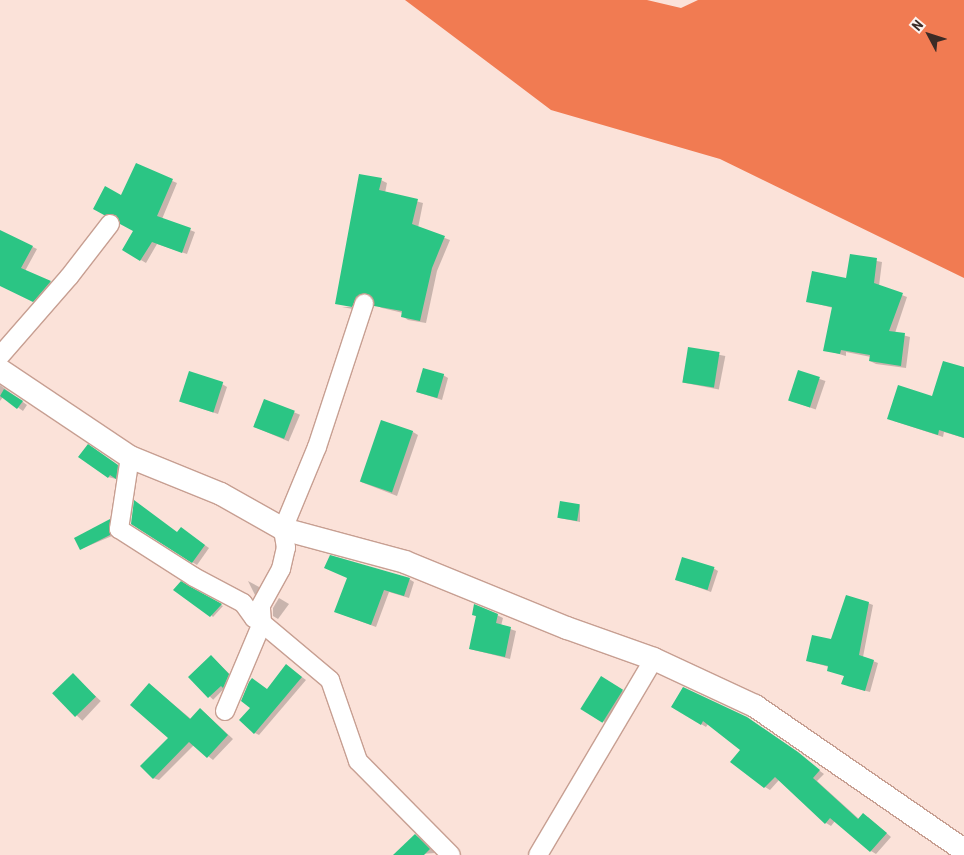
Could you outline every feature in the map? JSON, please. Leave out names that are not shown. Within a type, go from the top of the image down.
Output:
[{"type":"street","points":[[0,356],[69,277],[110,224]]},
{"type":"street","points":[[225,711],[258,621],[281,569],[286,548],[283,529],[317,447],[364,304]]},
{"type":"street","points":[[0,370],[130,457],[221,494],[283,529],[406,562],[567,628],[654,659],[755,706],[964,850]]},
{"type":"street","points":[[130,457],[118,529],[194,577],[243,603],[258,621],[330,680],[358,761],[451,855]]},
{"type":"street","points":[[538,855],[654,659]]},
{"type":"shaded area","points":[[405,0],[647,0],[681,8],[698,0],[964,0],[964,278],[720,159],[551,110]]},
{"type":"building","points":[[136,163],[173,179],[157,216],[191,228],[182,253],[152,242],[140,261],[122,250],[133,231],[120,224],[116,215],[104,215],[93,209],[105,186],[121,195]]},
{"type":"building","points":[[359,174],[382,178],[379,190],[418,199],[412,224],[445,236],[432,268],[420,321],[401,317],[402,311],[374,306],[372,297],[367,294],[357,296],[352,307],[335,304]]},
{"type":"building","points":[[0,230],[33,246],[21,268],[51,281],[33,302],[0,286]]},
{"type":"building","points":[[850,254],[877,258],[874,283],[903,293],[889,331],[905,333],[901,366],[869,361],[870,355],[841,350],[840,354],[823,351],[832,307],[806,302],[812,271],[846,278]]},
{"type":"building","points":[[688,347],[720,352],[714,388],[682,383]]},
{"type":"building","points":[[943,361],[964,367],[964,438],[939,430],[938,435],[887,419],[898,385],[932,396]]},
{"type":"building","points":[[423,368],[444,374],[437,398],[416,392]]},
{"type":"building","points":[[798,370],[820,377],[810,408],[788,400]]},
{"type":"building","points":[[189,371],[223,382],[213,413],[179,401]]},
{"type":"building","points":[[4,389],[23,401],[17,409],[0,396]]},
{"type":"building","points":[[264,399],[295,411],[284,439],[253,427]]},
{"type":"building","points":[[381,420],[413,431],[392,493],[360,481]]},
{"type":"building","points":[[88,444],[118,465],[116,479],[110,475],[108,478],[78,457]]},
{"type":"building","points":[[134,500],[177,532],[181,527],[205,545],[192,563],[131,524]]},
{"type":"building","points":[[560,501],[580,504],[577,521],[557,518]]},
{"type":"building","points":[[110,519],[110,535],[80,550],[74,538]]},
{"type":"building","points":[[330,555],[410,578],[404,596],[384,590],[371,625],[334,612],[347,578],[324,568]]},
{"type":"building","points":[[682,557],[715,567],[707,590],[675,580]]},
{"type":"building","points":[[181,581],[222,604],[210,617],[173,590]]},
{"type":"building","points":[[846,595],[869,602],[859,655],[874,660],[865,691],[841,684],[844,676],[827,671],[828,666],[806,661],[812,635],[831,639]]},
{"type":"building","points":[[474,604],[498,614],[496,623],[511,627],[505,657],[469,649],[476,616],[472,615]]},
{"type":"building","points":[[211,655],[229,674],[223,688],[221,686],[208,698],[188,677]]},
{"type":"building","points":[[286,664],[302,677],[254,734],[239,720],[250,708],[241,701],[249,682],[252,678],[267,689]]},
{"type":"building","points":[[73,673],[96,697],[75,717],[52,693]]},
{"type":"building","points":[[601,676],[623,690],[602,723],[580,709]]},
{"type":"building","points":[[149,683],[190,719],[200,708],[228,735],[207,758],[189,742],[153,779],[140,766],[168,738],[130,705]]},
{"type":"building","points":[[683,687],[747,717],[798,752],[820,770],[813,778],[858,819],[863,813],[887,833],[870,852],[830,818],[825,824],[775,777],[764,788],[730,762],[740,750],[703,721],[701,725],[671,707]]},
{"type":"building","points":[[415,834],[430,849],[424,855],[393,855]]}]
